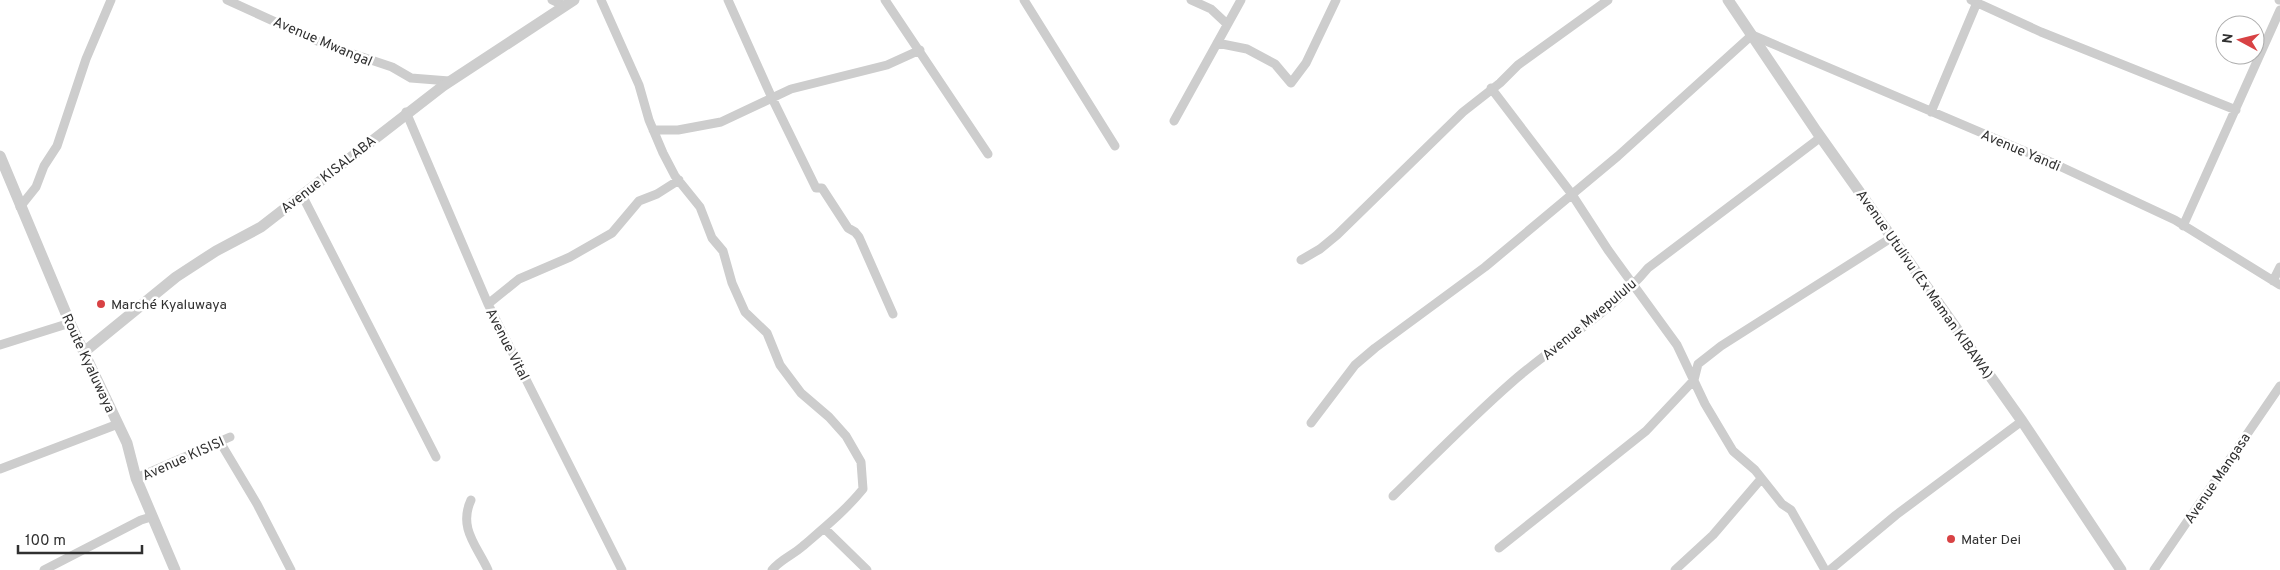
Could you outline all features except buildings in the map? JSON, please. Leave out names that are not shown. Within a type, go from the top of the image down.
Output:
[{"type":"street","points":[[20,207],[36,186],[44,166],[57,146],[86,60],[111,0]]},
{"type":"street","name":"Avenue Mwangal","points":[[227,0],[326,46],[392,67],[412,78],[449,82]]},
{"type":"street","points":[[552,0],[569,3]]},
{"type":"street","points":[[601,0],[639,85],[653,130],[679,180],[700,207],[712,238],[723,251],[732,282],[745,312],[766,333],[783,369],[801,393],[829,417],[846,436],[855,450],[863,470],[863,489],[847,508],[801,548],[780,561],[772,570]]},
{"type":"street","points":[[728,0],[772,98],[816,188],[822,188],[848,228],[856,232],[893,314]]},
{"type":"street","points":[[885,0],[988,154]]},
{"type":"street","points":[[1024,0],[1115,146]]},
{"type":"street","points":[[1191,0],[1211,9],[1227,24]]},
{"type":"street","points":[[1174,121],[1241,0]]},
{"type":"street","points":[[1217,43],[1247,49],[1275,64],[1291,83],[1306,63],[1336,0]]},
{"type":"street","points":[[1301,260],[1320,249],[1337,235],[1491,88],[1500,83],[1518,65],[1608,0]]},
{"type":"street","name":"Avenue Utulivu (Ex Maman KIBAWA)","points":[[1728,0],[1891,238],[2022,421],[2121,570]]},
{"type":"street","points":[[1930,112],[1975,1],[2041,32],[2236,110]]},
{"type":"street","name":"Avenue KISALABA","points":[[84,352],[176,277],[216,251],[261,227],[406,112],[569,3]]},
{"type":"street","points":[[2183,226],[2280,10]]},
{"type":"street","points":[[1310,423],[1355,365],[1375,348],[1485,267],[1618,156],[1752,35]]},
{"type":"street","name":"Avenue Yandi","points":[[1752,35],[2054,164],[2183,226],[2277,283]]},
{"type":"street","points":[[653,130],[678,130],[721,122],[803,85],[887,65],[920,50]]},
{"type":"street","points":[[1491,88],[1572,193],[1677,345],[1715,424],[1733,451],[1755,470],[1782,504],[1791,510],[1824,570]]},
{"type":"street","name":"Avenue Vital","points":[[406,112],[488,304],[622,570]]},
{"type":"street","name":"Avenue Mwepululu","points":[[1393,496],[1512,382],[1585,326],[1634,285],[1648,268],[1821,137]]},
{"type":"street","name":"Route Kyaluwaya","points":[[0,156],[70,323],[127,443],[136,478],[175,570]]},
{"type":"street","points":[[488,304],[519,279],[570,257],[612,233],[639,201],[657,194],[679,180]]},
{"type":"street","points":[[302,195],[436,457]]},
{"type":"street","points":[[1499,548],[1646,431],[1694,380],[1698,364],[1721,346],[1891,238]]},
{"type":"street","points":[[2277,283],[2280,268]]},
{"type":"street","points":[[0,345],[70,323]]},
{"type":"street","name":"Avenue Mangasa","points":[[2154,570],[2280,386]]},
{"type":"street","points":[[1830,570],[1896,515],[2022,421]]},
{"type":"street","points":[[0,470],[118,424]]},
{"type":"street","name":"Avenue KISISI","points":[[136,478],[230,437]]},
{"type":"street","points":[[220,442],[257,504],[291,570]]},
{"type":"street","points":[[1675,570],[1713,535],[1762,479]]},
{"type":"street","points":[[471,500],[466,515],[466,526],[470,538],[488,570]]},
{"type":"street","points":[[44,570],[141,520],[151,517]]},
{"type":"street","points":[[824,528],[867,570]]},
{"type":"place","name":"Marché Kyaluwaya","points":[[101,304]]},
{"type":"place","name":"Mater Dei","points":[[1951,539]]}]
